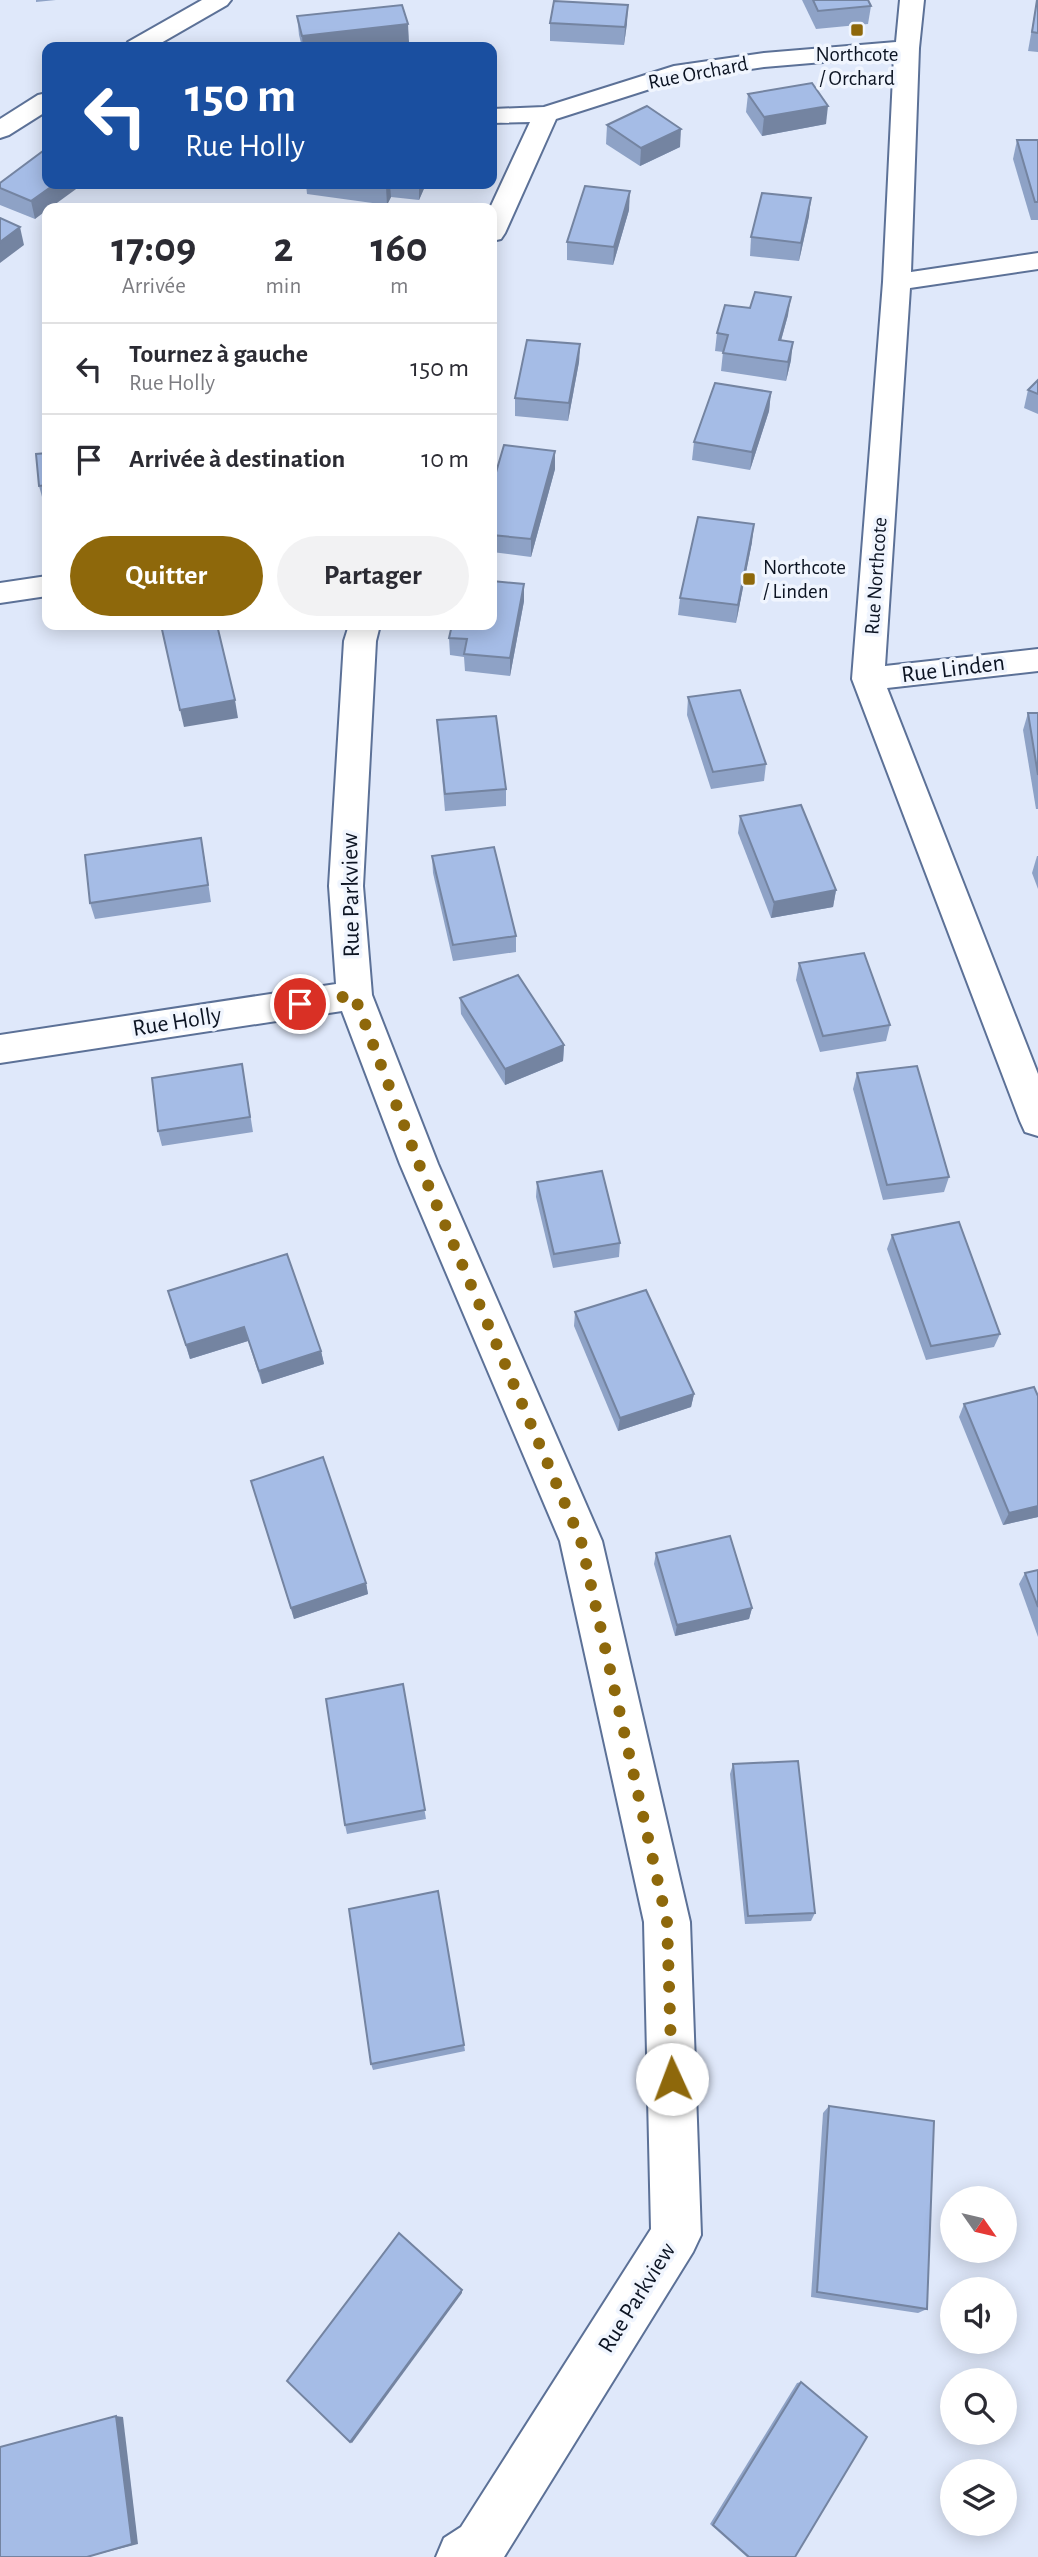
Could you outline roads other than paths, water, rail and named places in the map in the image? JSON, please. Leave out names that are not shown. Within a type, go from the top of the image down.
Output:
[{"type":"street","points":[[150,42],[219,0]]},
{"type":"street","name":"Rue Northcote","points":[[912,0],[907,48],[897,282],[868,679],[1038,1121]]},
{"type":"street","name":"Rue Orchard","points":[[497,116],[545,114],[674,73],[764,60],[907,48]]},
{"type":"street","points":[[0,130],[42,103]]},
{"type":"street","points":[[497,222],[545,114]]},
{"type":"street","points":[[897,282],[1038,261]]},
{"type":"street","points":[[0,593],[42,587]]},
{"type":"street","name":"Rue Parkview","points":[[363,630],[360,641],[346,886],[354,995],[419,1164],[581,1541],[667,1922],[676,2235],[480,2546],[463,2557]]},
{"type":"street","name":"Rue Linden","points":[[868,679],[1038,660]]},
{"type":"street","name":"Rue Holly","points":[[0,1049],[354,995]]},
{"type":"place","name":"Northcote / Orchard","points":[[857,30]]},
{"type":"place","name":"Northcote / Linden","points":[[749,579]]}]
